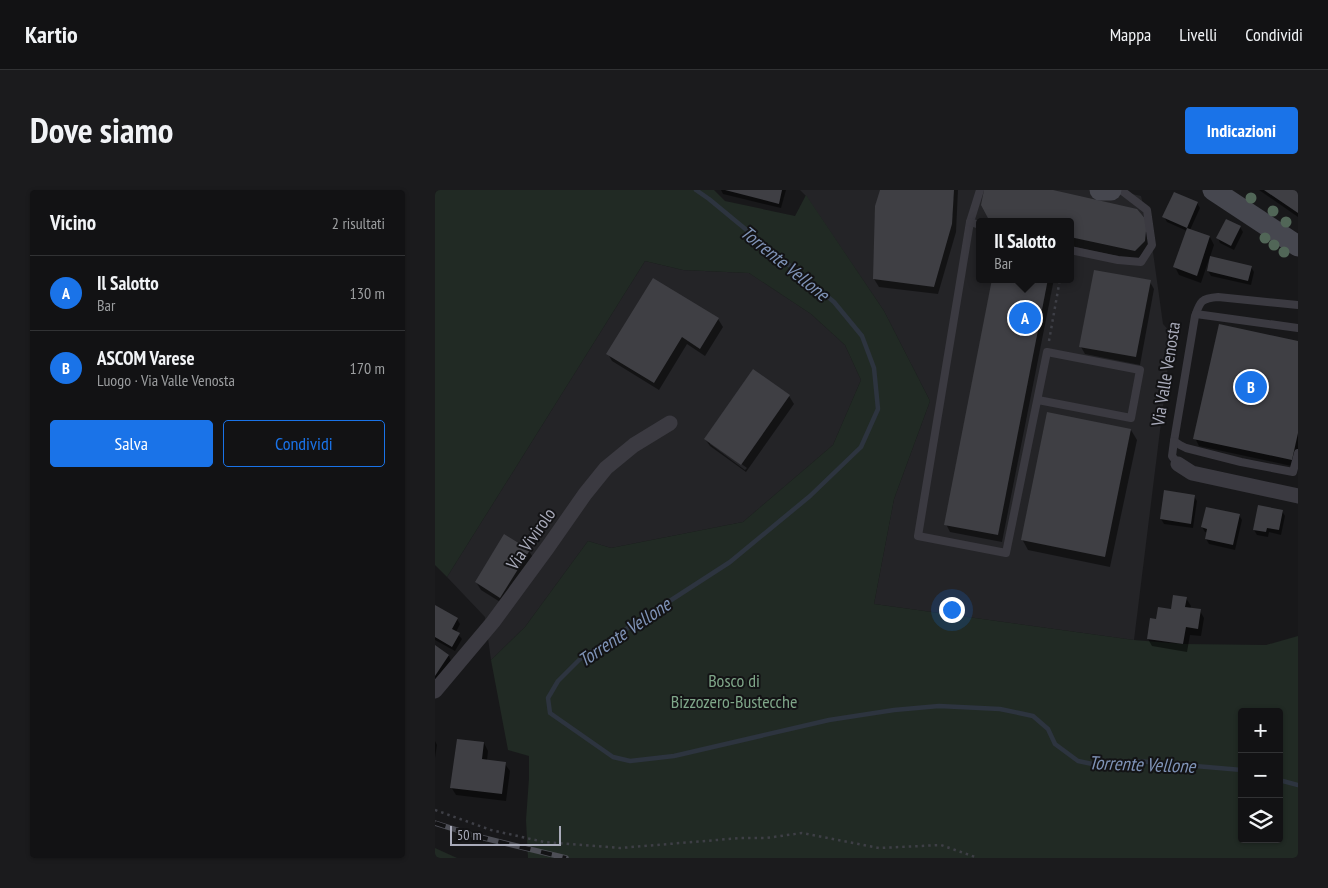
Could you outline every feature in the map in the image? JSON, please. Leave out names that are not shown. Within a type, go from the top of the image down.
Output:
[{"type":"main road","points":[[1100,190],[1111,190]]},
{"type":"main road","points":[[1213,190],[1298,246]]},
{"type":"street","name":"Via Vivirolo","points":[[435,691],[493,622],[585,494],[606,468],[634,445],[670,423]]},
{"type":"street","name":"Via Valle Venosta","points":[[1178,464],[1192,473],[1298,496]]},
{"type":"lane","points":[[980,190],[969,222],[918,536],[1006,552],[1047,352],[1140,370],[1131,418],[1038,400]]},
{"type":"lane","points":[[1074,251],[1118,260],[1141,262],[1152,245],[1147,210],[1121,190]]},
{"type":"lane","points":[[969,222],[976,224]]},
{"type":"lane","name":"Via Valle Venosta","points":[[1178,464],[1173,456],[1174,440],[1198,305],[1206,298],[1218,297],[1298,305]]},
{"type":"lane","name":"Via Valle Venosta","points":[[1196,314],[1298,328]]},
{"type":"lane","name":"Via Valle Venosta","points":[[1174,440],[1180,446],[1186,448],[1241,462],[1293,472],[1298,453]]},
{"type":"path","points":[[1047,352],[1059,283]]},
{"type":"path","points":[[435,810],[491,830],[544,842],[620,848],[741,838],[766,838],[802,833],[879,848],[941,845],[978,858]]},
{"type":"shaded area","points":[[800,190],[1114,190],[1141,196],[1152,245],[1163,324],[1172,334],[1134,640],[874,604],[894,499],[930,401],[884,311],[806,196]]},
{"type":"shaded area","points":[[645,261],[683,270],[749,273],[811,314],[845,345],[861,380],[833,445],[743,522],[611,548],[588,541],[525,627],[491,660],[485,617],[447,577]]},
{"type":"green space","name":"Bosco di Bizzozero-Bustecche","points":[[435,190],[714,190],[725,201],[795,216],[806,195],[884,311],[930,401],[894,499],[874,604],[1134,640],[1183,644],[1266,645],[1298,636],[1298,858],[528,858],[526,820],[529,756],[508,750],[491,660],[525,627],[588,541],[611,548],[743,522],[833,445],[861,380],[845,345],[811,314],[749,273],[683,270],[645,261],[447,577],[435,565]]},
{"type":"green space","points":[[435,848],[457,858],[435,858]]},
{"type":"building","points":[[725,190],[782,190],[779,204]]},
{"type":"building","points":[[880,190],[954,190],[952,224],[934,287],[873,279],[875,206]]},
{"type":"building","points":[[984,190],[1053,190],[1137,209],[1147,221],[1145,241],[1135,251],[1074,238],[1074,218],[988,218],[981,205]]},
{"type":"building","points":[[1264,190],[1298,190],[1298,213]]},
{"type":"building","points":[[1174,192],[1198,202],[1187,228],[1162,217]]},
{"type":"building","points":[[1226,219],[1241,226],[1231,246],[1216,238]]},
{"type":"building","points":[[1187,228],[1210,236],[1197,276],[1173,267]]},
{"type":"building","points":[[1210,256],[1252,266],[1248,281],[1207,271]]},
{"type":"building","points":[[1094,270],[1151,280],[1136,357],[1079,347]]},
{"type":"building","points":[[653,278],[719,318],[700,349],[682,337],[654,383],[606,354]]},
{"type":"building","points":[[991,283],[1047,283],[998,535],[944,525]]},
{"type":"building","points":[[1219,324],[1298,341],[1298,433],[1292,460],[1193,439]]},
{"type":"building","points":[[753,369],[790,395],[741,465],[704,439]]},
{"type":"building","points":[[1047,412],[1131,429],[1105,557],[1021,540]]},
{"type":"building","points":[[1164,490],[1195,495],[1191,524],[1160,519]]},
{"type":"building","points":[[1258,505],[1283,510],[1279,530],[1267,528],[1266,532],[1253,530]]},
{"type":"building","points":[[1206,507],[1240,514],[1233,545],[1205,539],[1207,529],[1201,527]]},
{"type":"building","points":[[504,534],[530,550],[500,598],[475,582]]},
{"type":"building","points":[[1173,595],[1187,597],[1185,607],[1201,609],[1198,629],[1186,627],[1183,644],[1147,639],[1150,618],[1156,619],[1158,607],[1171,609]]},
{"type":"building","points":[[435,605],[458,618],[452,629],[460,633],[452,647],[435,637]]},
{"type":"building","points":[[435,645],[449,655],[435,676]]},
{"type":"building","points":[[457,739],[484,742],[482,759],[506,762],[502,794],[450,788]]},
{"type":"waterway","name":"Torrente Vellone","points":[[696,190],[834,302],[862,336],[874,368],[878,409],[861,447],[810,496],[730,562],[580,659],[558,681],[548,698],[550,713],[613,757],[630,761],[674,756],[829,720],[894,710],[939,706],[1000,709],[1033,716],[1048,729],[1055,744],[1078,761],[1102,766],[1137,761],[1238,770]]},
{"type":"waterway","name":"Torrente Vellone","points":[[1283,781],[1298,785]]},
{"type":"railway","points":[[435,823],[476,836],[566,858]]},
{"type":"place","name":"Il Salotto","points":[[1025,318]]},
{"type":"place","name":"ASCOM Varese","points":[[1251,387]]}]
